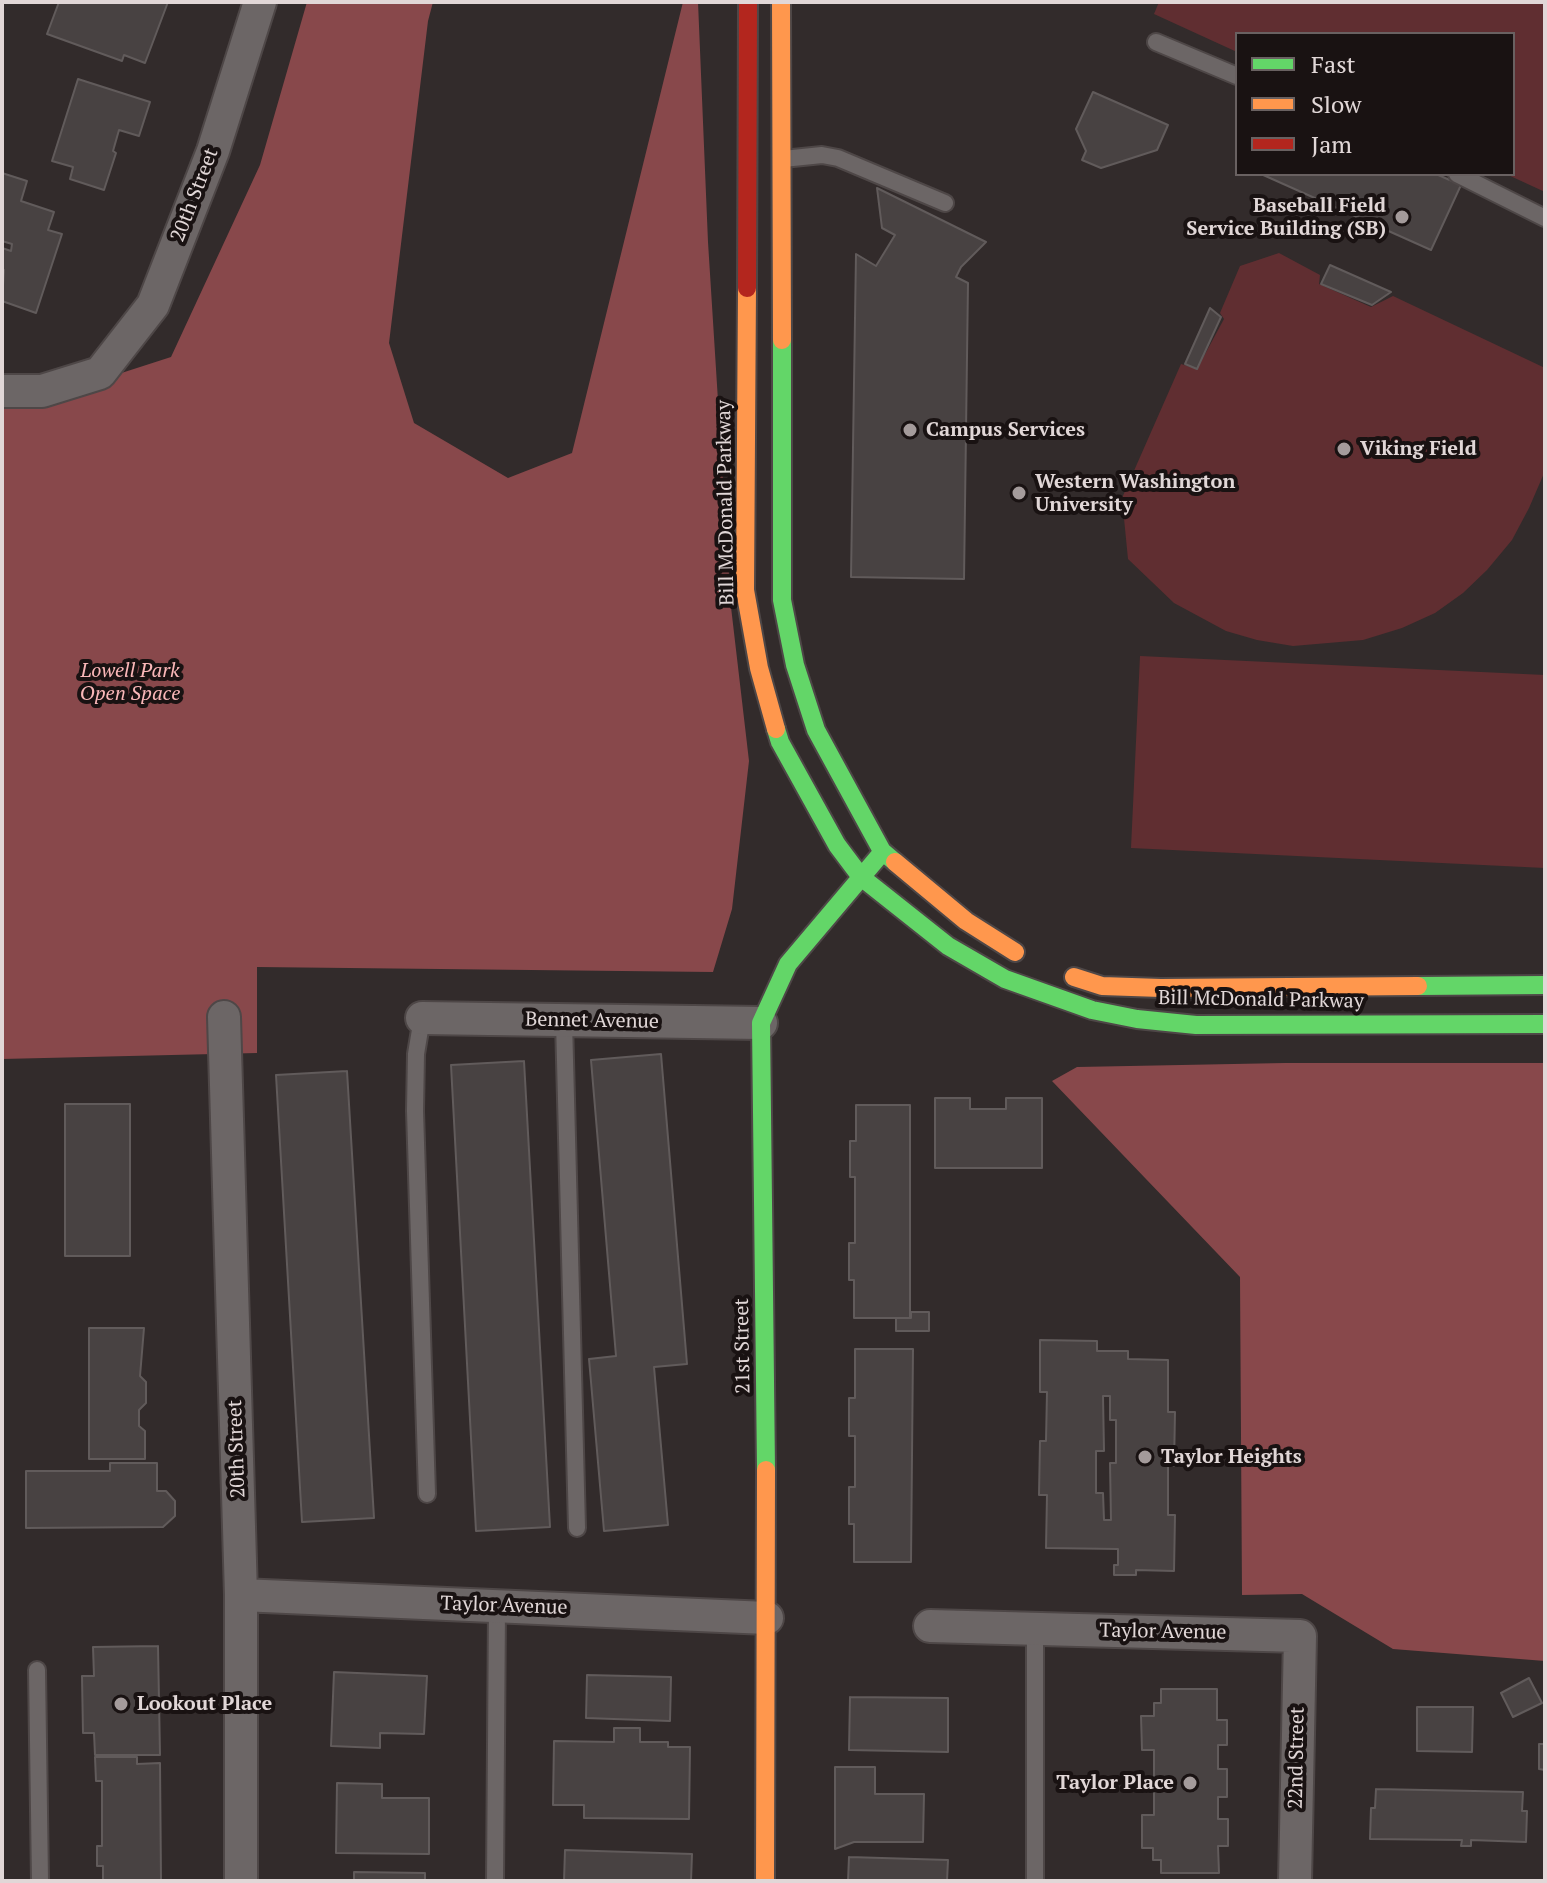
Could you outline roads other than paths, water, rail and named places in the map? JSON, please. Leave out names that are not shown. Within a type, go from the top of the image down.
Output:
[{"type":"main road","name":"Bill McDonald Parkway","points":[[748,2],[745,590],[759,668],[780,742],[837,845],[861,877],[948,946],[1005,979],[1092,1010],[1137,1019],[1196,1025],[1545,1024]]},
{"type":"main road","points":[[781,2],[782,600],[795,665],[816,730],[882,851],[966,921],[1027,960]]},
{"type":"main road","name":"21st Street","points":[[765,1881],[767,1618],[761,1023],[788,964],[882,851]]},
{"type":"main road","name":"Bill McDonald Parkway","points":[[1057,970],[1102,986],[1131,987],[1545,985]]},
{"type":"street","name":"20th Street","points":[[2,391],[42,391],[100,373],[153,305],[213,151],[260,2]]},
{"type":"street","name":"20th Street","points":[[224,1017],[241,1595],[241,1881]]},
{"type":"street","name":"Bennet Avenue","points":[[422,1018],[761,1023]]},
{"type":"street","name":"Taylor Avenue","points":[[241,1595],[767,1618]]},
{"type":"street","name":"Taylor Avenue","points":[[930,1626],[1300,1636]]},
{"type":"street","name":"22nd Street","points":[[1295,1881],[1300,1636]]},
{"type":"lane","points":[[1156,42],[1235,75]]},
{"type":"lane","points":[[781,160],[822,155],[838,158],[945,203]]},
{"type":"lane","points":[[1461,176],[1545,218]]},
{"type":"lane","points":[[422,1018],[416,1054],[415,1111],[427,1494]]},
{"type":"lane","points":[[564,1021],[577,1528]]},
{"type":"lane","points":[[495,1881],[497,1606]]},
{"type":"lane","points":[[1035,1629],[1035,1881]]},
{"type":"lane","points":[[37,1670],[40,1881]]},
{"type":"place","name":"Baseball Field Service Building (SB)","points":[[1402,217]]},
{"type":"place","name":"Campus Services","points":[[910,430]]},
{"type":"place","name":"Viking Field","points":[[1344,449]]},
{"type":"place","name":"Western Washington University","points":[[1019,493]]},
{"type":"place","name":"Taylor Heights","points":[[1145,1457]]},
{"type":"place","name":"Lookout Place","points":[[121,1704]]},
{"type":"place","name":"Taylor Place","points":[[1190,1783]]},
{"type":"park label","name":"Lowell Park Open Space","points":[[130,682]]}]
